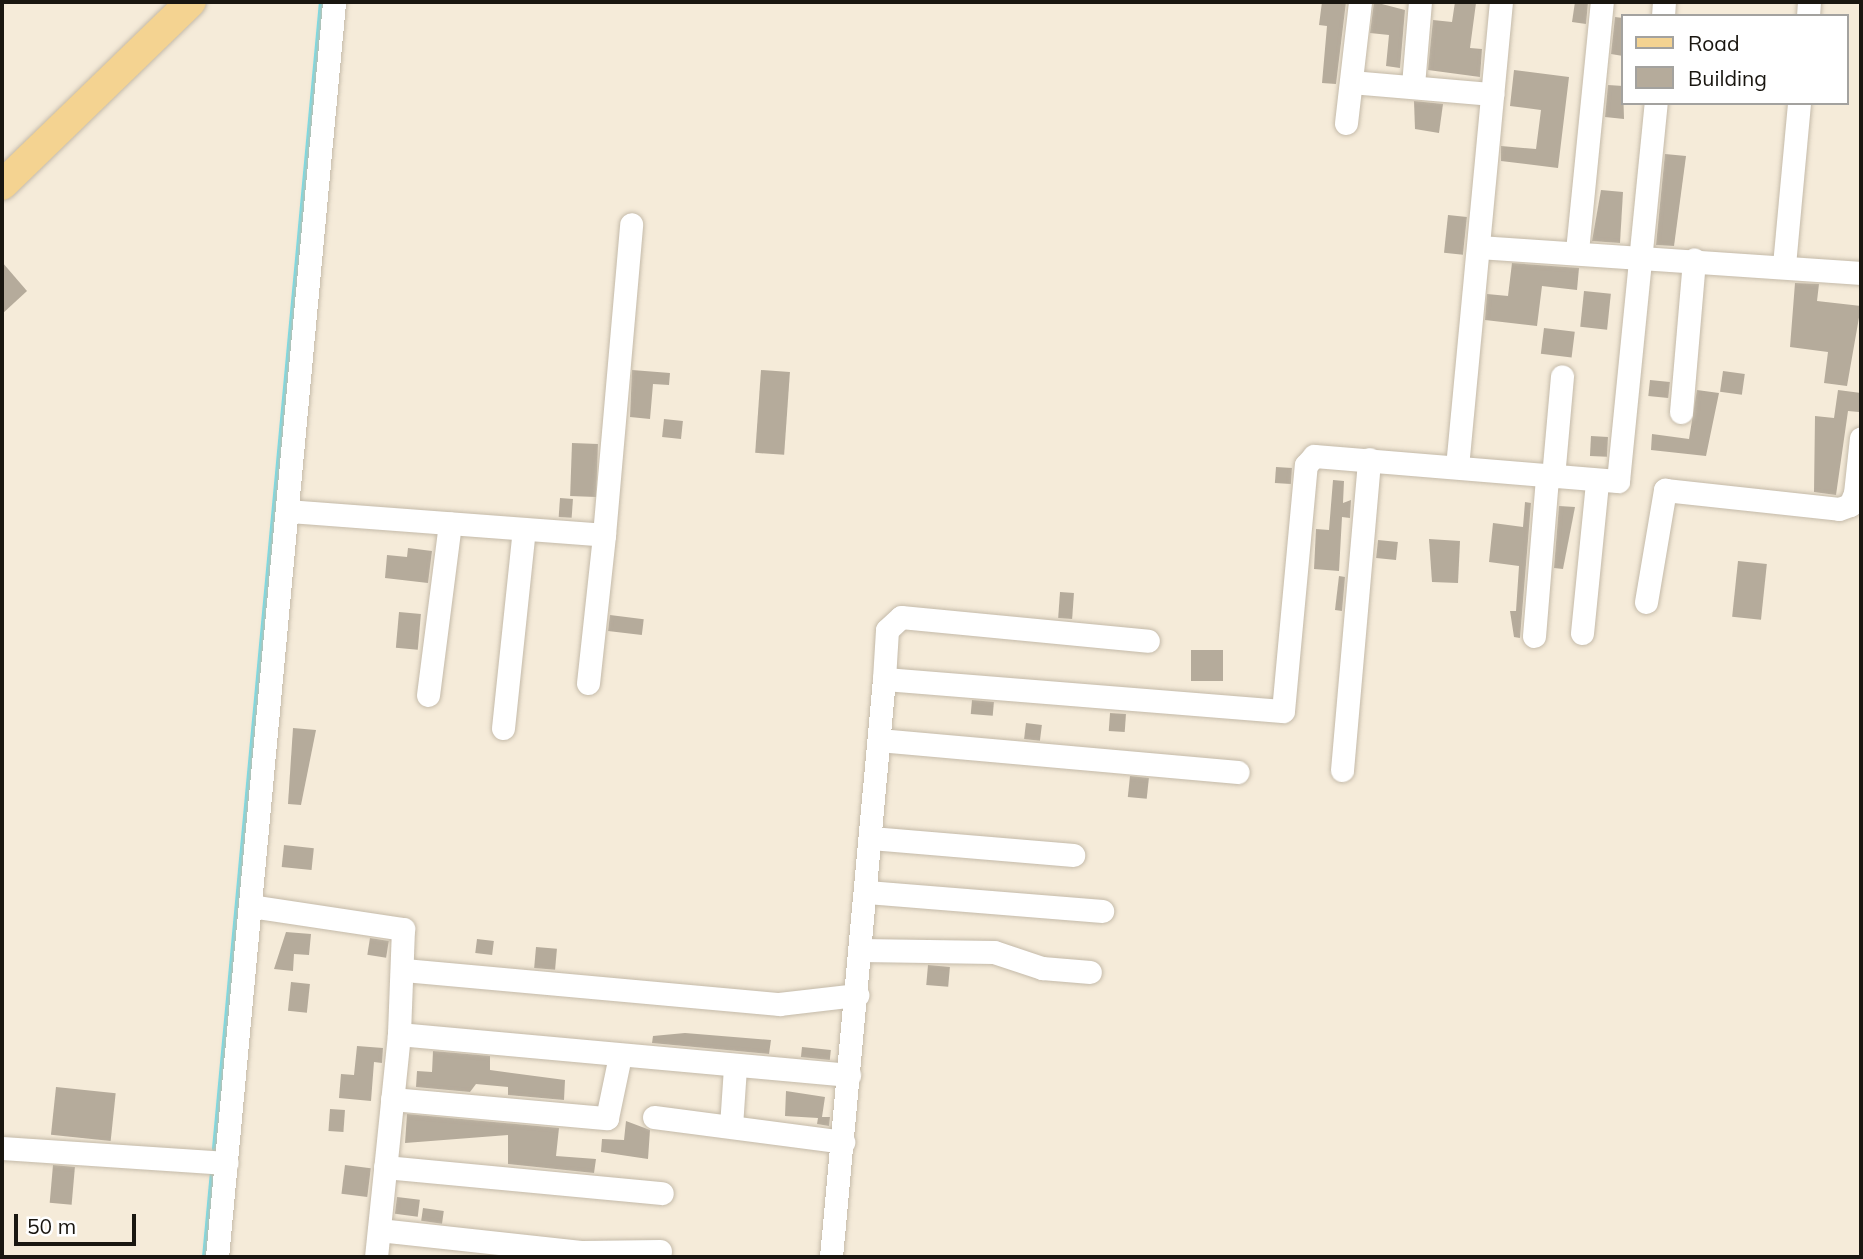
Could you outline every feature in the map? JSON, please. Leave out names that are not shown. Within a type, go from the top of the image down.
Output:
[{"type":"main road","points":[[2,185],[191,2]]},
{"type":"street","points":[[217,1257],[334,2]]},
{"type":"street","points":[[1346,123],[1360,2]]},
{"type":"street","points":[[1413,85],[1420,2]]},
{"type":"street","points":[[1457,467],[1501,2]]},
{"type":"street","points":[[1577,251],[1602,2]]},
{"type":"street","points":[[1351,82],[1413,85],[1492,94]]},
{"type":"street","points":[[884,679],[1283,711],[1306,465],[1314,456],[1457,467],[1615,484],[1620,477],[1656,105]]},
{"type":"street","points":[[1784,265],[1799,105]]},
{"type":"street","points":[[588,683],[604,535],[631,224]]},
{"type":"street","points":[[1479,247],[1784,265],[1861,273]]},
{"type":"street","points":[[1681,412],[1694,260]]},
{"type":"street","points":[[1534,636],[1562,376]]},
{"type":"street","points":[[1646,601],[1665,490],[1839,509],[1850,505],[1855,493],[1861,438]]},
{"type":"street","points":[[1342,770],[1369,459]]},
{"type":"street","points":[[1582,633],[1597,482]]},
{"type":"street","points":[[288,511],[604,535]]},
{"type":"street","points":[[428,695],[450,523]]},
{"type":"street","points":[[503,728],[524,529]]},
{"type":"street","points":[[831,1257],[867,892],[887,630],[901,617],[1148,641]]},
{"type":"street","points":[[879,740],[1238,772]]},
{"type":"street","points":[[871,838],[1073,855]]},
{"type":"street","points":[[867,892],[1102,911]]},
{"type":"street","points":[[251,906],[398,926],[406,933],[376,1257]]},
{"type":"street","points":[[861,950],[994,952],[1042,968],[1090,972]]},
{"type":"street","points":[[404,970],[779,1004],[857,995]]},
{"type":"street","points":[[398,1034],[735,1067],[849,1075]]},
{"type":"street","points":[[392,1099],[607,1118],[620,1056]]},
{"type":"street","points":[[731,1126],[735,1067]]},
{"type":"street","points":[[654,1117],[843,1142]]},
{"type":"street","points":[[2,1148],[226,1163]]},
{"type":"street","points":[[385,1167],[662,1193]]},
{"type":"street","points":[[379,1230],[583,1252],[660,1251]]},
{"type":"building","points":[[1322,2],[1346,2],[1336,84],[1322,83],[1327,26],[1319,25]]},
{"type":"building","points":[[1374,2],[1405,10],[1400,68],[1386,66],[1389,35],[1370,33]]},
{"type":"building","points":[[1455,2],[1476,3],[1470,48],[1482,49],[1480,77],[1428,70],[1433,20],[1452,22]]},
{"type":"building","points":[[1575,2],[1588,2],[1586,24],[1572,22]]},
{"type":"building","points":[[1615,17],[1622,18],[1622,56],[1611,54]]},
{"type":"building","points":[[1514,70],[1569,77],[1558,168],[1501,161],[1501,146],[1536,149],[1541,110],[1510,106]]},
{"type":"building","points":[[1608,85],[1622,86],[1624,119],[1605,117]]},
{"type":"building","points":[[1414,101],[1443,104],[1439,133],[1415,129]]},
{"type":"building","points":[[1665,154],[1686,156],[1674,246],[1656,245]]},
{"type":"building","points":[[1601,190],[1623,192],[1620,243],[1592,241]]},
{"type":"building","points":[[1448,215],[1467,217],[1463,255],[1444,253]]},
{"type":"building","points":[[2,262],[27,291],[2,314]]},
{"type":"building","points":[[1512,263],[1579,268],[1577,290],[1542,286],[1537,326],[1485,320],[1487,294],[1508,296]]},
{"type":"building","points":[[1795,283],[1819,284],[1817,301],[1861,306],[1847,386],[1824,383],[1828,352],[1790,347]]},
{"type":"building","points":[[1584,291],[1611,294],[1607,330],[1580,327]]},
{"type":"building","points":[[1544,328],[1575,332],[1572,358],[1541,354]]},
{"type":"building","points":[[632,370],[670,373],[669,385],[653,384],[650,419],[630,417]]},
{"type":"building","points":[[761,370],[790,372],[784,455],[755,453]]},
{"type":"building","points":[[1723,371],[1745,374],[1742,395],[1720,392]]},
{"type":"building","points":[[1650,380],[1670,382],[1668,398],[1648,396]]},
{"type":"building","points":[[1697,390],[1719,393],[1706,456],[1651,450],[1652,434],[1689,439]]},
{"type":"building","points":[[1838,390],[1861,393],[1859,412],[1848,411],[1836,495],[1814,492],[1815,416],[1834,418]]},
{"type":"building","points":[[664,419],[683,421],[681,439],[662,437]]},
{"type":"building","points":[[1591,436],[1608,437],[1607,457],[1590,456]]},
{"type":"building","points":[[572,443],[598,444],[596,497],[570,496]]},
{"type":"building","points":[[1276,467],[1292,468],[1291,484],[1275,483]]},
{"type":"building","points":[[1333,480],[1344,481],[1343,503],[1351,500],[1350,518],[1342,517],[1339,571],[1314,569],[1316,529],[1329,530]]},
{"type":"building","points":[[560,498],[573,499],[572,518],[559,517]]},
{"type":"building","points":[[1525,502],[1531,503],[1520,638],[1514,637],[1510,611],[1516,611],[1519,566],[1489,562],[1493,523],[1523,527]]},
{"type":"building","points":[[1559,506],[1575,507],[1563,569],[1554,568]]},
{"type":"building","points":[[1429,539],[1460,541],[1458,583],[1432,582]]},
{"type":"building","points":[[1378,540],[1398,542],[1396,560],[1376,558]]},
{"type":"building","points":[[408,548],[432,551],[428,583],[385,578],[387,555],[407,557]]},
{"type":"building","points":[[1738,561],[1767,564],[1761,620],[1732,617]]},
{"type":"building","points":[[1339,576],[1345,577],[1342,611],[1335,610]]},
{"type":"building","points":[[1060,592],[1074,593],[1072,619],[1058,618]]},
{"type":"building","points":[[399,612],[421,614],[418,650],[396,648]]},
{"type":"building","points":[[610,615],[644,619],[642,635],[608,631]]},
{"type":"building","points":[[1191,650],[1223,650],[1223,681],[1191,681]]},
{"type":"building","points":[[972,700],[994,702],[993,716],[971,714]]},
{"type":"building","points":[[1110,713],[1126,714],[1125,732],[1109,731]]},
{"type":"building","points":[[1026,723],[1042,725],[1040,741],[1024,739]]},
{"type":"building","points":[[293,728],[316,730],[301,805],[288,804]]},
{"type":"building","points":[[1130,776],[1149,778],[1147,799],[1128,797]]},
{"type":"building","points":[[284,845],[314,848],[312,870],[282,867]]},
{"type":"building","points":[[286,932],[311,934],[309,955],[294,954],[293,971],[274,969]]},
{"type":"building","points":[[370,938],[389,941],[386,958],[367,955]]},
{"type":"building","points":[[477,939],[494,941],[492,955],[475,953]]},
{"type":"building","points":[[536,947],[557,949],[555,970],[534,968]]},
{"type":"building","points":[[928,965],[950,967],[948,987],[926,985]]},
{"type":"building","points":[[291,982],[310,984],[307,1013],[288,1011]]},
{"type":"building","points":[[685,1033],[771,1040],[769,1054],[652,1043],[653,1036]]},
{"type":"building","points":[[357,1046],[383,1048],[382,1063],[374,1062],[371,1101],[339,1098],[341,1074],[354,1075]]},
{"type":"building","points":[[802,1047],[831,1050],[830,1060],[801,1057]]},
{"type":"building","points":[[433,1051],[490,1056],[490,1070],[565,1080],[564,1100],[508,1095],[508,1087],[476,1084],[470,1092],[416,1087],[417,1071],[432,1072]]},
{"type":"building","points":[[56,1087],[116,1093],[111,1141],[51,1135]]},
{"type":"building","points":[[786,1091],[825,1097],[822,1117],[830,1117],[829,1126],[817,1124],[818,1118],[785,1116]]},
{"type":"building","points":[[330,1109],[345,1110],[343,1132],[328,1131]]},
{"type":"building","points":[[407,1114],[559,1128],[556,1156],[596,1159],[594,1173],[508,1164],[508,1135],[405,1143]]},
{"type":"building","points":[[626,1121],[650,1130],[648,1159],[601,1152],[602,1139],[624,1140]]},
{"type":"building","points":[[53,1165],[75,1167],[72,1205],[50,1203]]},
{"type":"building","points":[[345,1165],[371,1168],[367,1197],[341,1194]]},
{"type":"building","points":[[397,1197],[420,1200],[418,1217],[395,1214]]},
{"type":"building","points":[[423,1208],[444,1211],[442,1224],[421,1221]]},
{"type":"waterway","points":[[214,1148],[321,2]]},
{"type":"waterway","points":[[204,1257],[212,1170]]}]
